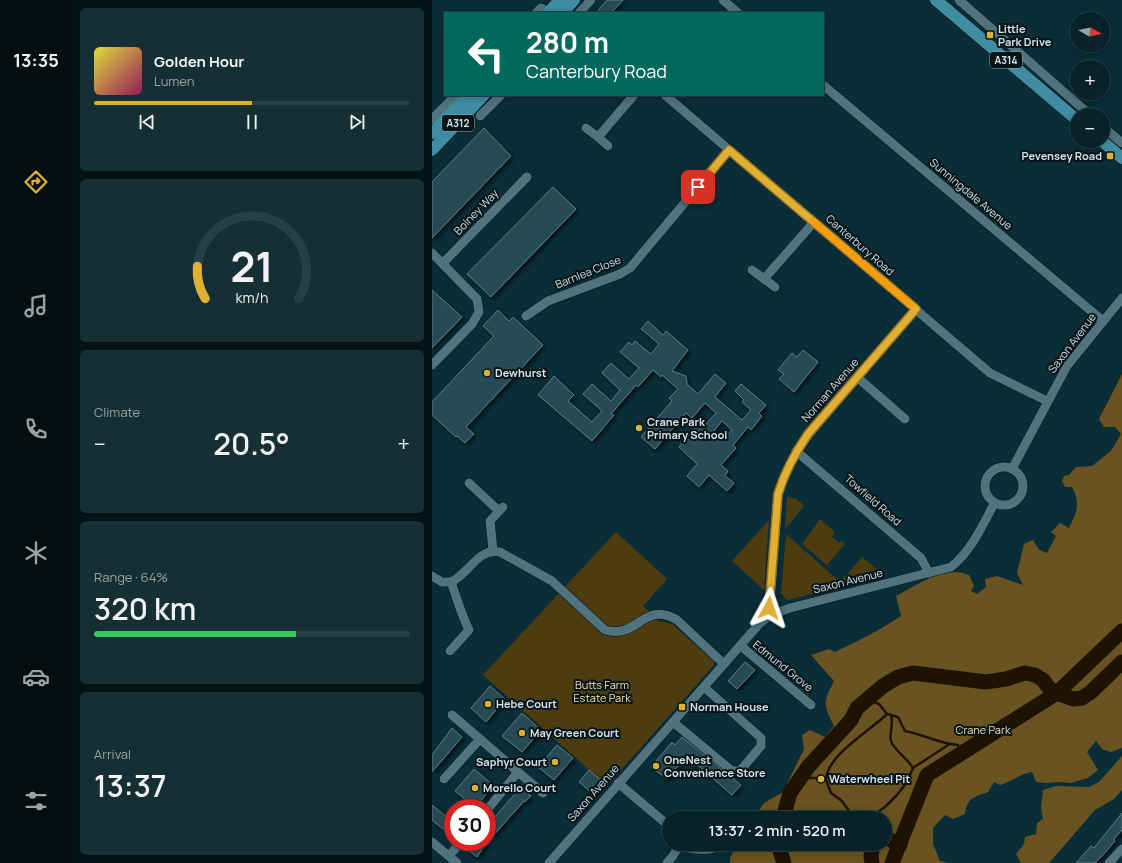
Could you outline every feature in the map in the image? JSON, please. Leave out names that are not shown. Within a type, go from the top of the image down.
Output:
[{"type":"main road","points":[[549,12],[560,0]]},
{"type":"main road","points":[[563,12],[574,0]]},
{"type":"main road","name":"A314","points":[[936,0],[1070,114]]},
{"type":"main road","name":"A312","points":[[434,141],[468,96]]},
{"type":"main road","name":"A312","points":[[434,141],[483,96]]},
{"type":"main road","points":[[1110,148],[1122,158]]},
{"type":"street","points":[[580,12],[591,0]]},
{"type":"street","points":[[723,0],[737,12]]},
{"type":"street","points":[[959,0],[1082,108]]},
{"type":"street","points":[[537,12],[541,8],[549,12]]},
{"type":"street","name":"Sunningdale Avenue","points":[[824,86],[1103,321]]},
{"type":"street","points":[[432,119],[455,96]]},
{"type":"street","points":[[480,116],[500,96]]},
{"type":"street","points":[[598,137],[633,96]]},
{"type":"street","name":"Canterbury Road","points":[[666,96],[990,373],[1047,401]]},
{"type":"street","points":[[586,128],[608,146]]},
{"type":"street","points":[[1110,133],[1122,143]]},
{"type":"street","name":"Barnlea Close","points":[[526,316],[548,301],[620,274],[630,268],[729,150]]},
{"type":"street","name":"Bolney Way","points":[[443,263],[527,177]]},
{"type":"street","points":[[764,279],[814,222]]},
{"type":"street","points":[[432,253],[477,299],[479,312],[472,324],[432,365]]},
{"type":"street","points":[[752,270],[775,288]]},
{"type":"street","name":"Saxon Avenue","points":[[1012,469],[1067,366],[1122,298]]},
{"type":"street","name":"Norman Avenue","points":[[771,615],[769,612],[778,494],[783,476],[796,451],[916,309]]},
{"type":"street","points":[[857,377],[905,419]]},
{"type":"street","name":"Towfield Road","points":[[796,451],[921,558],[929,573]]},
{"type":"street","points":[[999,467],[1012,469],[1021,477],[1023,483],[1021,495],[1018,500],[1006,506],[994,504],[986,494],[986,480],[993,470],[999,467]]},
{"type":"street","points":[[468,483],[501,509],[490,521],[493,550]]},
{"type":"street","name":"Saxon Avenue","points":[[548,863],[760,623],[771,615],[790,608],[952,567],[963,558],[994,504]]},
{"type":"street","points":[[432,576],[442,582],[451,582],[457,579],[480,555],[493,550],[500,552],[547,577],[605,630],[614,632],[623,631],[650,615],[659,613],[669,615],[677,620],[724,664]]},
{"type":"street","points":[[450,651],[472,632],[462,617],[451,582]]},
{"type":"street","name":"Edmund Grove","points":[[741,646],[811,705]]},
{"type":"street","points":[[673,722],[732,770],[740,771],[761,746],[760,738],[704,686]]},
{"type":"street","points":[[452,715],[543,793]]},
{"type":"street","points":[[444,780],[480,739]]},
{"type":"street","points":[[496,799],[518,772]]},
{"type":"street","points":[[618,783],[662,820]]},
{"type":"street","points":[[434,848],[449,856],[457,863]]},
{"type":"street","points":[[1109,863],[1122,849]]},
{"type":"street","points":[[449,856],[453,851]]},
{"type":"street","points":[[667,863],[676,851]]},
{"type":"green space","name":"Crane Park","points":[[1122,374],[1122,748],[1111,752],[1102,749],[1096,741],[1087,752],[1098,770],[1088,778],[1071,783],[1036,782],[1032,772],[1023,774],[1000,785],[994,782],[988,792],[969,801],[965,814],[953,819],[945,815],[933,828],[933,844],[940,861],[949,863],[730,863],[730,858],[734,851],[892,851],[892,811],[759,811],[764,803],[783,792],[804,749],[802,735],[810,730],[825,737],[834,726],[826,707],[826,699],[834,681],[811,655],[829,649],[835,652],[869,635],[901,616],[896,596],[931,577],[950,572],[960,572],[969,575],[974,586],[971,591],[977,594],[986,587],[985,579],[997,576],[1023,585],[1017,573],[1024,544],[1033,540],[1039,550],[1047,553],[1056,536],[1051,532],[1060,523],[1069,528],[1074,517],[1077,508],[1075,493],[1072,487],[1065,487],[1062,481],[1064,476],[1069,475],[1076,467],[1092,466],[1111,451],[1121,434],[1115,427],[1104,427],[1099,419]]},
{"type":"green space","points":[[787,497],[797,499],[804,506],[785,529]]},
{"type":"green space","points":[[820,519],[835,532],[832,537],[839,543],[841,541],[845,544],[827,565],[802,544]]},
{"type":"green space","points":[[769,520],[764,590],[732,561]]},
{"type":"green space","name":"Butts Farm Estate Park","points":[[616,532],[667,579],[643,606],[659,621],[672,624],[714,661],[714,665],[607,786],[483,675]]},
{"type":"green space","points":[[786,534],[840,582],[862,557],[880,572],[880,577],[787,600],[781,593]]},
{"type":"green space","points":[[1122,756],[1122,790],[1114,799],[1095,810],[1049,863],[1021,863],[1016,854],[1024,844],[1025,837],[1036,834],[1037,823],[1043,819],[1041,808],[1043,790],[1056,786],[1089,787],[1099,782]]},
{"type":"building","points":[[607,0],[623,0],[612,12],[597,12]]},
{"type":"building","points":[[484,128],[511,156],[432,238],[432,182]]},
{"type":"building","points":[[553,187],[576,209],[491,297],[467,274]]},
{"type":"building","points":[[432,290],[462,317],[432,348]]},
{"type":"building","name":"Dewhurst","points":[[498,310],[509,321],[513,317],[543,345],[466,427],[474,434],[465,443],[457,436],[456,437],[432,415],[432,402],[494,336],[483,326]]},
{"type":"building","points":[[648,321],[663,335],[666,331],[688,350],[672,371],[686,376],[687,384],[698,394],[715,374],[726,383],[715,397],[742,420],[751,410],[742,402],[744,400],[735,391],[741,384],[766,405],[759,413],[762,416],[751,430],[748,427],[733,445],[736,448],[721,465],[728,471],[725,476],[734,483],[727,491],[709,475],[699,487],[687,476],[697,464],[679,447],[701,421],[705,425],[716,413],[705,403],[692,418],[686,413],[655,449],[641,437],[672,401],[669,398],[678,389],[662,375],[661,377],[653,370],[638,387],[636,385],[611,414],[614,415],[592,441],[538,395],[554,376],[574,395],[568,401],[592,422],[602,411],[583,394],[592,384],[611,401],[620,390],[602,373],[611,363],[629,379],[639,368],[620,352],[629,342],[632,345],[635,341],[651,354],[659,344],[641,329]],"holes":[[[722,421],[732,430],[723,440],[713,432]]]},
{"type":"building","points":[[803,350],[818,362],[794,392],[779,379],[784,374],[778,370],[792,353],[797,357]]},
{"type":"building","points":[[745,662],[755,670],[737,689],[728,681]]},
{"type":"building","name":"Hebe Court","points":[[490,686],[505,699],[486,722],[471,708]]},
{"type":"building","name":"May Green Court","points":[[522,713],[541,730],[522,752],[502,736]]},
{"type":"building","points":[[452,728],[462,737],[432,772],[432,755]]},
{"type":"building","points":[[682,737],[741,785],[732,795],[687,756],[667,779],[651,767],[672,742],[675,745]]},
{"type":"building","name":"Saphyr Court","points":[[557,745],[573,758],[554,780],[538,767]]},
{"type":"building","name":"Morello Court","points":[[474,769],[494,786],[482,799],[465,799],[455,791]]},
{"type":"building","points":[[589,770],[602,781],[592,793],[579,782]]},
{"type":"building","points":[[520,788],[531,796],[525,802],[524,801],[496,833],[496,816]]},
{"type":"building","points":[[432,805],[444,815],[444,830],[432,820]]},
{"type":"building","points":[[1122,813],[1122,830],[1103,855],[1095,863],[1076,863],[1091,846],[1094,848]]},
{"type":"building","points":[[470,851],[481,851],[477,857]]},
{"type":"waterway","points":[[892,863],[927,775],[1057,693],[1122,631]]},
{"type":"waterway","points":[[785,811],[790,793],[808,767],[851,720],[857,708],[883,686],[898,677],[913,673],[986,682],[1006,679],[1025,673],[1035,675],[1043,680],[1049,688],[1057,693],[1073,699],[1082,698],[1091,692],[1122,662]]},
{"type":"waterway","points":[[868,699],[879,704],[887,714],[898,717],[905,731],[944,743],[958,745],[959,749]]},
{"type":"waterway","points":[[826,780],[828,771],[833,762],[841,753],[887,714]]},
{"type":"waterway","points":[[891,715],[892,744],[913,768]]},
{"type":"waterway","points":[[800,778],[816,778],[826,780],[831,793],[842,801],[849,811],[870,817],[885,807],[897,795],[907,782],[913,768],[948,745]]},
{"type":"waterway","points":[[892,841],[900,845]]},
{"type":"waterway","points":[[780,851],[784,863]]},
{"type":"waterway","points":[[872,851],[872,863]]},
{"type":"slow traffic","points":[[813,221],[910,304]]},
{"type":"place","name":"Little Park Drive","points":[[990,35]]},
{"type":"place","name":"Pevensey Road","points":[[1110,156]]},
{"type":"place","name":"Dewhurst","points":[[487,373]]},
{"type":"place","name":"Crane Park Primary School","points":[[639,428]]},
{"type":"place","name":"Hebe Court","points":[[488,704]]},
{"type":"place","name":"Norman House","points":[[682,707]]},
{"type":"place","name":"May Green Court","points":[[522,733]]},
{"type":"place","name":"Saphyr Court","points":[[555,762]]},
{"type":"place","name":"OneNest Convenience Store","points":[[656,766]]},
{"type":"place","name":"Waterwheel Pit","points":[[821,779]]},
{"type":"place","name":"Morello Court","points":[[475,788]]},
{"type":"route","points":[[698,187],[729,150],[916,309],[808,434],[796,451],[783,476],[778,494],[769,608]]}]
